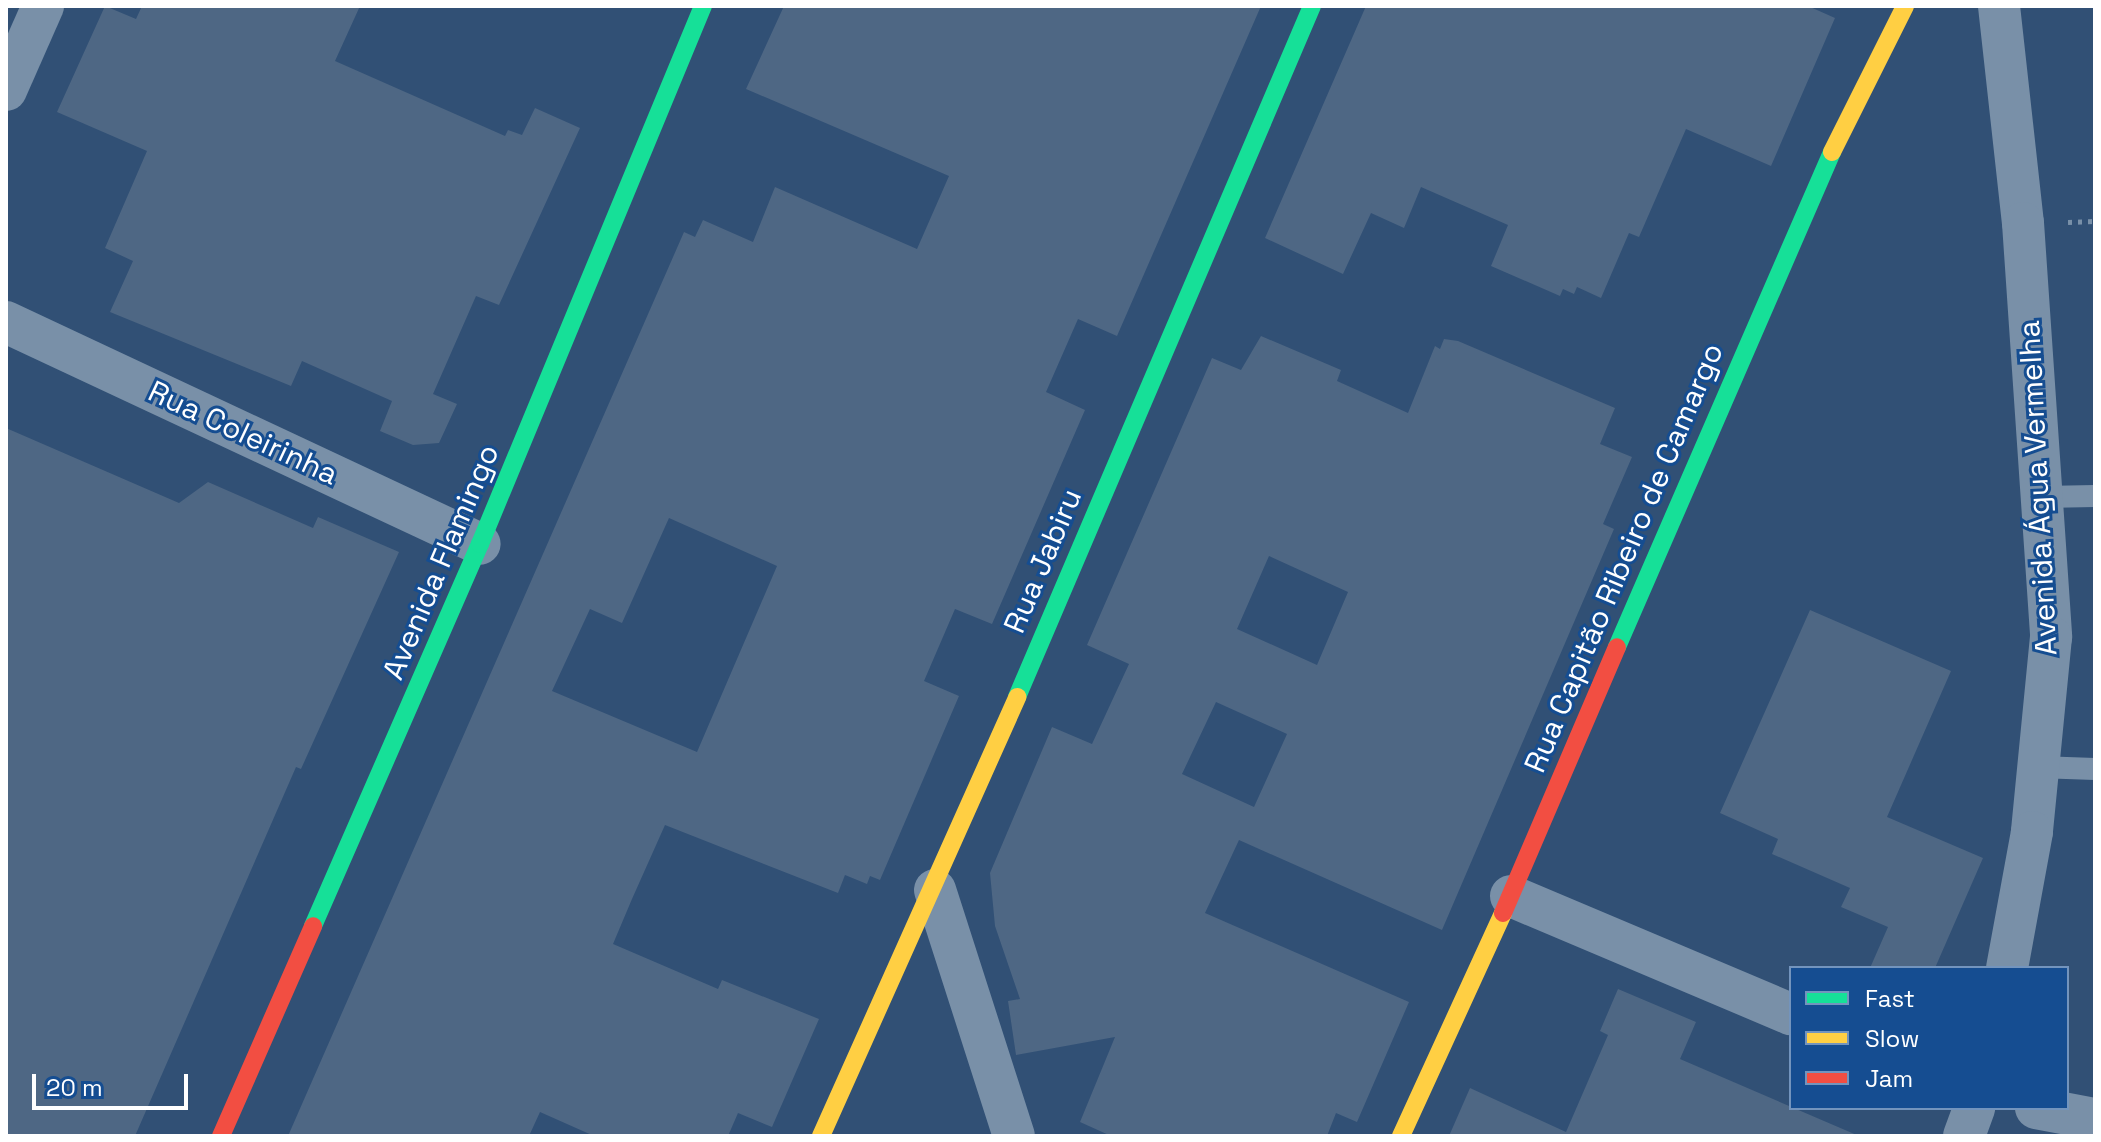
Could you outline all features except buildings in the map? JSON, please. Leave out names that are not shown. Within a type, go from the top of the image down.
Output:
[{"type":"street","points":[[6,90],[43,6]]},
{"type":"street","name":"Avenida Flamingo","points":[[221,1136],[480,544],[703,6]]},
{"type":"street","name":"Rua Jabiru","points":[[821,1136],[935,890],[1312,6]]},
{"type":"street","name":"Rua Capitão Ribeiro de Camargo","points":[[1401,1136],[1511,896],[1801,216],[1905,6]]},
{"type":"street","name":"Avenida Água Vermelha","points":[[1999,6],[2023,223],[2051,637],[2032,832],[2007,966]]},
{"type":"street","name":"Rua Coleirinha","points":[[6,322],[480,544]]},
{"type":"street","points":[[935,890],[1014,1136]]},
{"type":"street","points":[[1511,896],[1789,1013]]},
{"type":"street","points":[[1964,1136],[1973,1110]]},
{"type":"street","points":[[2047,1110],[2095,1119]]},
{"type":"lane","points":[[2043,497],[2095,496]]},
{"type":"lane","points":[[2038,767],[2095,769]]},
{"type":"traffic: fast","points":[[313,926],[480,544],[703,6]]},
{"type":"traffic: fast","points":[[1017,697],[1312,6]]},
{"type":"traffic: fast","points":[[1617,647],[1832,152]]},
{"type":"traffic: slow","points":[[1832,152],[1905,6]]},
{"type":"traffic: slow","points":[[821,1136],[1017,697]]},
{"type":"traffic: slow","points":[[1401,1136],[1503,913]]},
{"type":"traffic: jam","points":[[1503,913],[1617,647]]},
{"type":"traffic: jam","points":[[221,1136],[313,926]]}]
